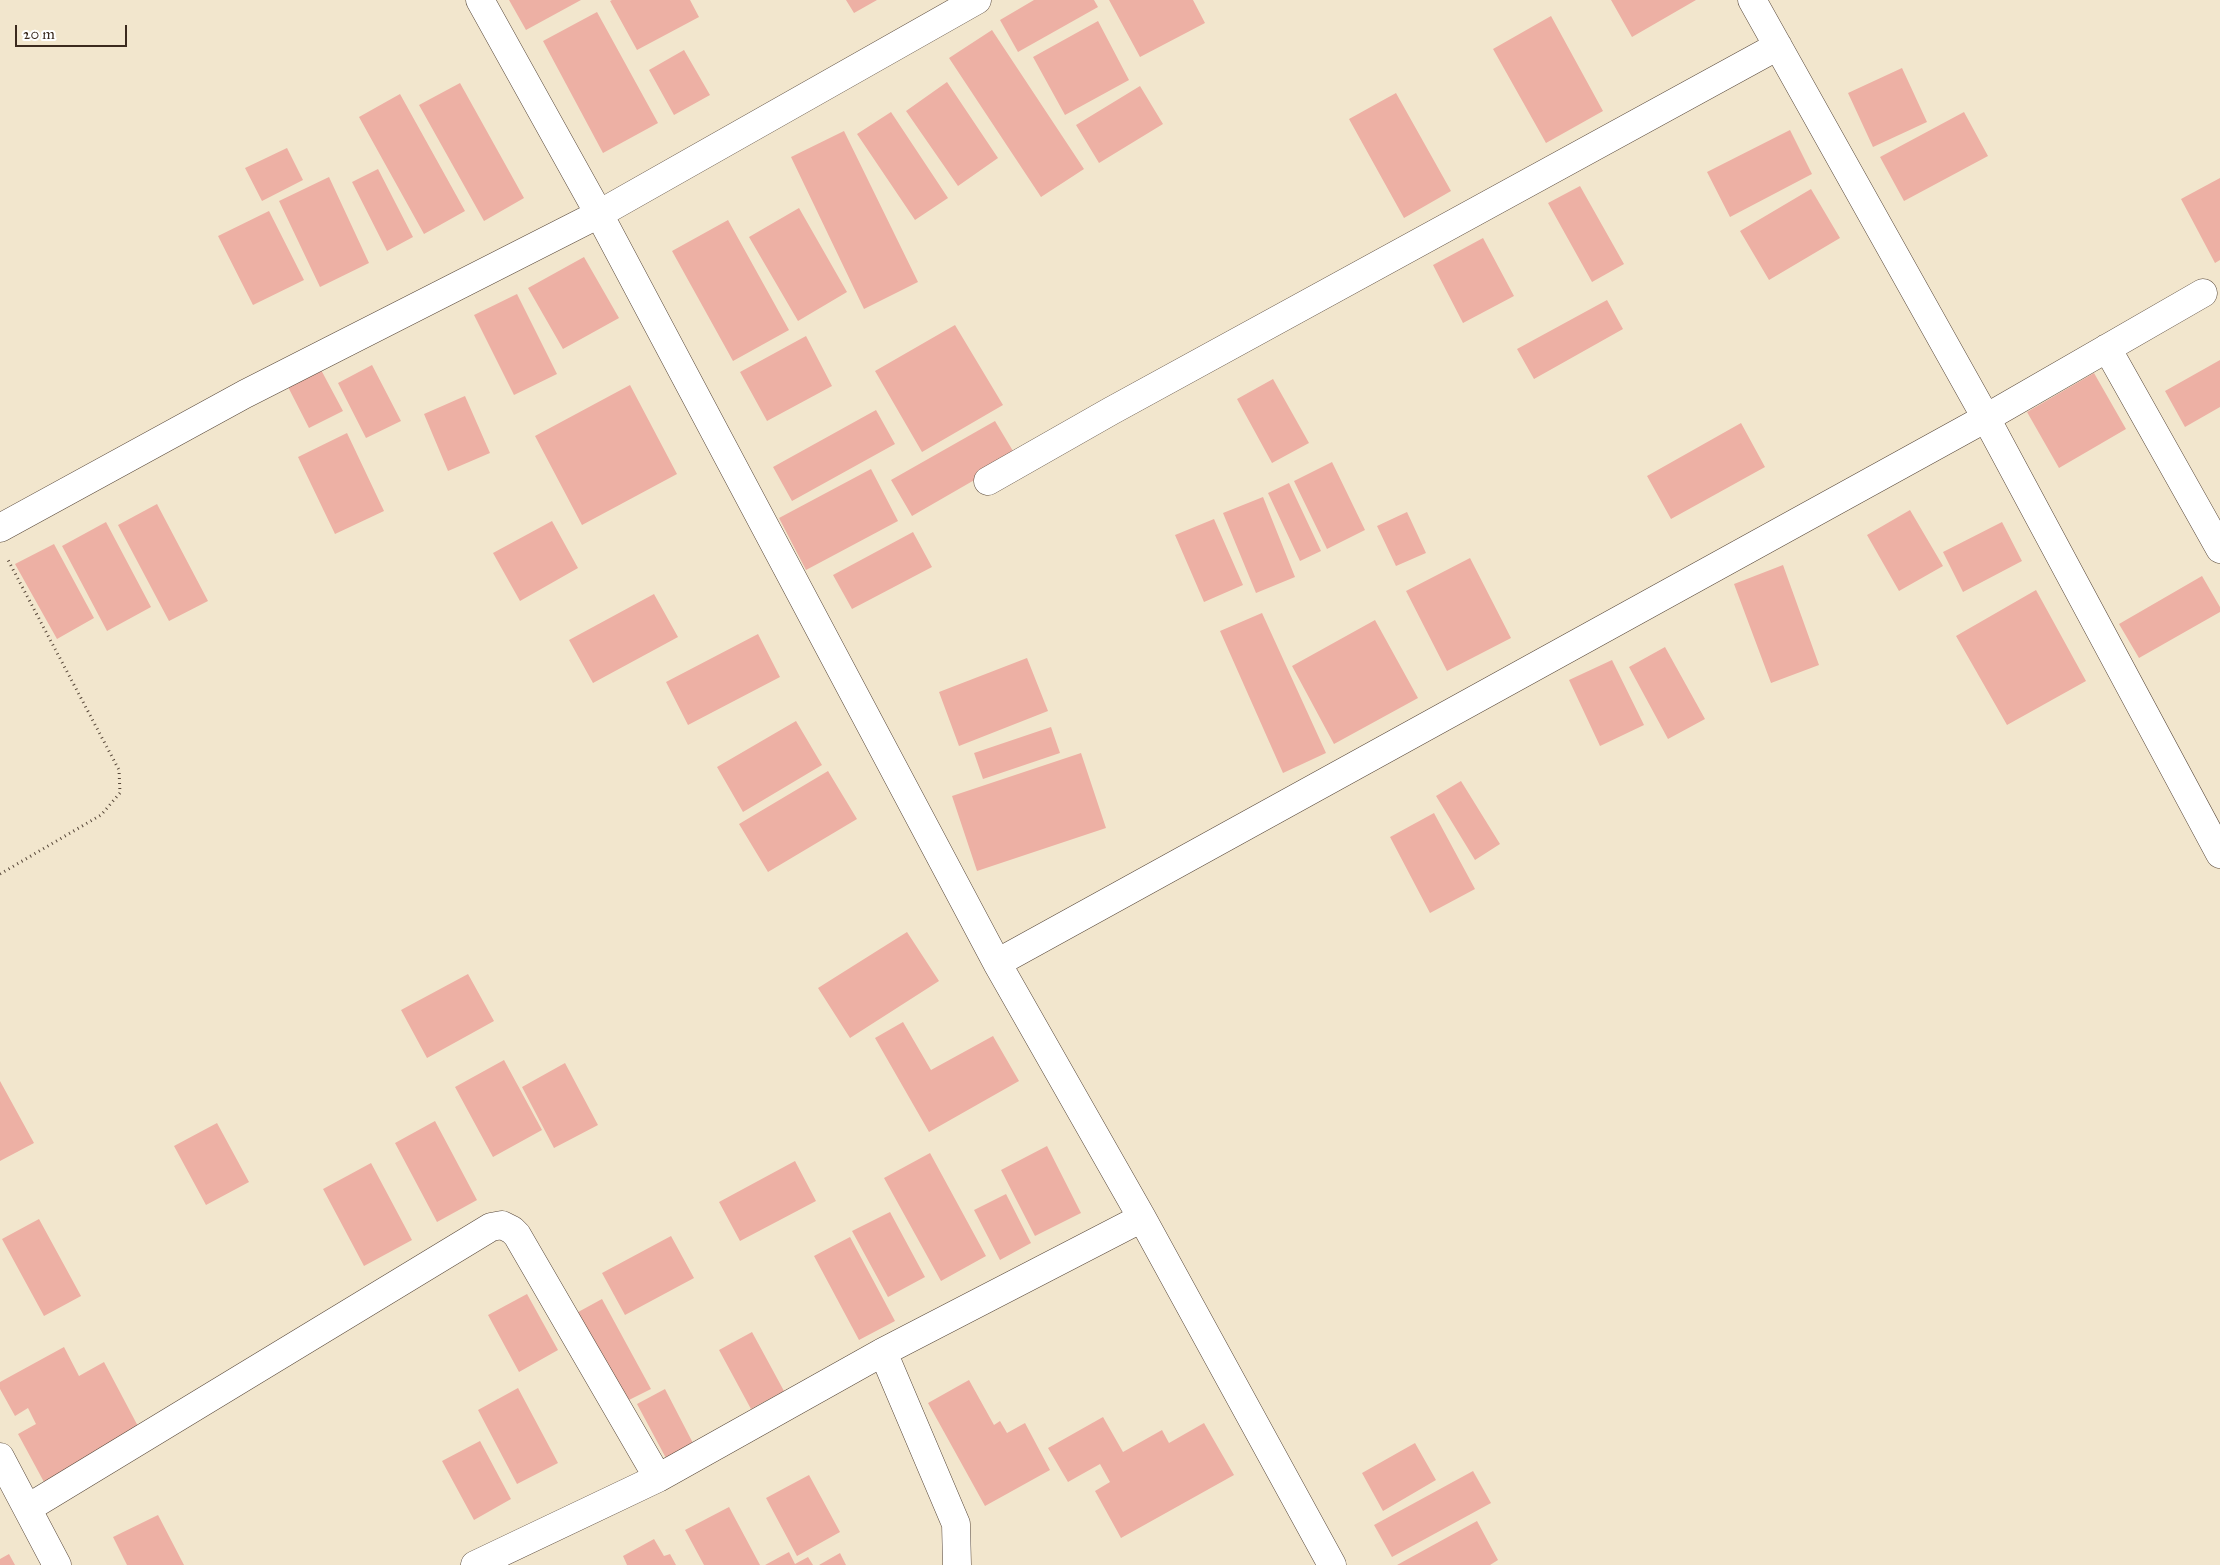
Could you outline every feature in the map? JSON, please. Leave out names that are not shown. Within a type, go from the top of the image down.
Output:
[{"type":"street","points":[[480,0],[598,214],[997,963],[1142,1218],[1332,1565]]},
{"type":"street","points":[[2,541],[245,394],[598,214],[977,0]]},
{"type":"street","points":[[1752,0],[1986,418],[2220,854]]},
{"type":"street","points":[[988,481],[1111,411],[1778,46]]},
{"type":"street","points":[[997,963],[1986,418],[2203,293]]},
{"type":"street","points":[[2107,348],[2220,549]]},
{"type":"street","points":[[475,1565],[658,1478],[883,1352],[1142,1218]]},
{"type":"street","points":[[28,1508],[321,1332],[491,1227],[502,1225],[512,1230],[516,1235],[658,1478]]},
{"type":"street","points":[[883,1352],[956,1524],[957,1556]]},
{"type":"street","points":[[0,1457],[56,1565]]},
{"type":"path","points":[[0,874],[102,815],[120,793],[120,770],[2,541]]},
{"type":"building","points":[[509,0],[581,0],[526,30]]},
{"type":"building","points":[[690,0],[699,17],[637,50],[610,1]]},
{"type":"building","points":[[846,0],[877,0],[854,13]]},
{"type":"building","points":[[1034,0],[1094,0],[1098,7],[1018,52],[1000,20]]},
{"type":"building","points":[[1109,0],[1193,0],[1205,23],[1140,57]]},
{"type":"building","points":[[1611,0],[1696,0],[1632,37]]},
{"type":"building","points":[[597,12],[658,123],[603,153],[543,41]]},
{"type":"building","points":[[1551,16],[1603,111],[1546,143],[1493,49]]},
{"type":"building","points":[[1098,21],[1129,80],[1065,115],[1033,57]]},
{"type":"building","points":[[992,30],[1084,169],[1041,197],[949,58]]},
{"type":"building","points":[[684,50],[710,95],[674,115],[649,70]]},
{"type":"building","points":[[1902,68],[1927,122],[1873,147],[1848,93]]},
{"type":"building","points":[[947,82],[998,158],[958,186],[906,111]]},
{"type":"building","points":[[460,83],[524,198],[484,221],[419,105]]},
{"type":"building","points":[[1140,86],[1163,124],[1099,163],[1076,125]]},
{"type":"building","points":[[1396,93],[1451,191],[1404,218],[1349,119]]},
{"type":"building","points":[[400,94],[465,211],[424,234],[359,117]]},
{"type":"building","points":[[891,112],[948,198],[915,220],[857,134]]},
{"type":"building","points":[[1964,112],[1988,156],[1904,201],[1880,157]]},
{"type":"building","points":[[1790,130],[1812,174],[1730,217],[1707,172]]},
{"type":"building","points":[[844,131],[918,282],[864,309],[791,157]]},
{"type":"building","points":[[287,148],[303,180],[262,201],[245,168]]},
{"type":"building","points":[[378,169],[413,237],[387,251],[352,182]]},
{"type":"building","points":[[329,177],[369,263],[320,287],[279,201]]},
{"type":"building","points":[[2220,178],[2220,260],[2215,263],[2181,199]]},
{"type":"building","points":[[1580,186],[1624,264],[1592,282],[1548,203]]},
{"type":"building","points":[[1811,189],[1840,238],[1769,280],[1740,231]]},
{"type":"building","points":[[799,208],[847,292],[798,321],[749,237]]},
{"type":"building","points":[[269,211],[304,280],[253,305],[218,236]]},
{"type":"building","points":[[728,220],[789,330],[733,361],[672,251]]},
{"type":"building","points":[[1483,238],[1514,296],[1463,323],[1433,265]]},
{"type":"building","points":[[584,257],[619,318],[563,349],[528,288]]},
{"type":"building","points":[[517,294],[557,374],[514,395],[474,315]]},
{"type":"building","points":[[1607,300],[1623,329],[1534,379],[1517,349]]},
{"type":"building","points":[[955,325],[1003,405],[922,452],[875,371]]},
{"type":"building","points":[[806,336],[832,386],[767,421],[740,372]]},
{"type":"building","points":[[2220,360],[2220,407],[2185,427],[2165,391]]},
{"type":"building","points":[[372,365],[401,421],[366,438],[338,383]]},
{"type":"building","points":[[320,368],[343,411],[309,428],[287,385]]},
{"type":"building","points":[[2094,373],[2126,429],[2059,468],[2027,412]]},
{"type":"building","points":[[1273,379],[1309,443],[1272,463],[1237,399]]},
{"type":"building","points":[[630,385],[677,474],[582,525],[535,436]]},
{"type":"building","points":[[465,396],[490,453],[448,471],[424,414]]},
{"type":"building","points":[[876,410],[895,444],[792,501],[773,467]]},
{"type":"building","points":[[995,421],[1016,456],[912,516],[891,480]]},
{"type":"building","points":[[1741,423],[1765,467],[1671,519],[1647,476]]},
{"type":"building","points":[[347,433],[384,511],[335,534],[298,457]]},
{"type":"building","points":[[1332,462],[1365,530],[1327,549],[1294,481]]},
{"type":"building","points":[[871,469],[898,521],[806,570],[779,518]]},
{"type":"building","points":[[1289,483],[1321,551],[1300,561],[1268,493]]},
{"type":"building","points":[[1263,497],[1295,577],[1256,593],[1223,513]]},
{"type":"building","points":[[157,504],[208,601],[169,621],[118,525]]},
{"type":"building","points":[[1910,510],[1943,566],[1899,591],[1867,535]]},
{"type":"building","points":[[1407,512],[1426,553],[1396,566],[1377,526]]},
{"type":"building","points":[[1214,519],[1243,585],[1204,602],[1175,535]]},
{"type":"building","points":[[552,521],[578,568],[520,601],[493,553]]},
{"type":"building","points":[[106,522],[151,607],[107,631],[62,546]]},
{"type":"building","points":[[2002,522],[2022,561],[1963,592],[1943,552]]},
{"type":"building","points":[[913,532],[932,567],[852,609],[833,575]]},
{"type":"building","points":[[54,544],[94,618],[57,639],[15,564]]},
{"type":"building","points":[[1470,558],[1511,638],[1447,671],[1406,591]]},
{"type":"building","points":[[1783,565],[1819,665],[1771,683],[1734,584]]},
{"type":"building","points":[[2202,576],[2220,607],[2220,612],[2139,658],[2119,624]]},
{"type":"building","points":[[2036,590],[2086,681],[2007,725],[1956,636]]},
{"type":"building","points":[[654,594],[678,637],[593,683],[569,640]]},
{"type":"building","points":[[1262,613],[1326,753],[1283,773],[1220,631]]},
{"type":"building","points":[[1375,620],[1418,698],[1334,744],[1292,666]]},
{"type":"building","points":[[758,634],[780,677],[688,725],[666,682]]},
{"type":"building","points":[[1665,647],[1705,719],[1668,739],[1629,667]]},
{"type":"building","points":[[1027,658],[1048,711],[959,746],[939,692]]},
{"type":"building","points":[[1612,660],[1644,725],[1600,746],[1569,680]]},
{"type":"building","points":[[796,721],[822,765],[743,812],[717,767]]},
{"type":"building","points":[[1051,727],[1060,753],[983,779],[974,753]]},
{"type":"building","points":[[1081,753],[1106,828],[977,871],[952,796]]},
{"type":"building","points":[[828,771],[857,819],[768,872],[739,824]]},
{"type":"building","points":[[1461,781],[1500,844],[1475,860],[1436,796]]},
{"type":"building","points":[[1434,813],[1475,889],[1430,913],[1390,837]]},
{"type":"building","points":[[907,932],[939,981],[850,1038],[818,988]]},
{"type":"building","points":[[468,974],[494,1021],[427,1058],[401,1010]]},
{"type":"building","points":[[903,1022],[931,1070],[993,1036],[1019,1081],[929,1132],[875,1038]]},
{"type":"building","points":[[504,1060],[542,1130],[493,1157],[455,1087]]},
{"type":"building","points":[[565,1063],[598,1125],[554,1148],[522,1087]]},
{"type":"building","points":[[0,1081],[34,1143],[0,1161]]},
{"type":"building","points":[[435,1121],[477,1200],[437,1222],[395,1143]]},
{"type":"building","points":[[217,1123],[249,1182],[206,1205],[174,1146]]},
{"type":"building","points":[[1047,1146],[1081,1213],[1035,1236],[1001,1170]]},
{"type":"building","points":[[930,1153],[986,1256],[941,1281],[884,1178]]},
{"type":"building","points":[[795,1161],[816,1201],[740,1241],[719,1202]]},
{"type":"building","points":[[371,1163],[412,1240],[364,1266],[323,1189]]},
{"type":"building","points":[[1006,1194],[1031,1243],[1000,1260],[974,1210]]},
{"type":"building","points":[[890,1212],[925,1277],[888,1297],[852,1231]]},
{"type":"building","points":[[39,1219],[81,1296],[44,1316],[2,1239]]},
{"type":"building","points":[[671,1236],[694,1278],[625,1315],[602,1273]]},
{"type":"building","points":[[850,1237],[895,1321],[859,1340],[814,1256]]},
{"type":"building","points":[[527,1294],[558,1350],[519,1372],[488,1315]]},
{"type":"building","points":[[602,1299],[651,1389],[617,1406],[569,1317]]},
{"type":"building","points":[[752,1332],[784,1391],[751,1409],[719,1350]]},
{"type":"building","points":[[64,1347],[79,1376],[104,1362],[140,1430],[44,1482],[18,1434],[36,1424],[28,1408],[15,1416],[0,1389],[0,1382]]},
{"type":"building","points":[[969,1380],[994,1425],[1000,1421],[1007,1433],[1025,1423],[1050,1470],[985,1506],[928,1403]]},
{"type":"building","points":[[518,1388],[558,1463],[517,1484],[478,1410]]},
{"type":"building","points":[[665,1389],[694,1445],[667,1460],[637,1404]]},
{"type":"building","points":[[1103,1417],[1123,1452],[1162,1430],[1169,1443],[1204,1423],[1234,1475],[1121,1538],[1095,1491],[1110,1482],[1100,1464],[1068,1482],[1048,1448]]},
{"type":"building","points":[[480,1441],[511,1499],[474,1520],[442,1461]]},
{"type":"building","points":[[1415,1443],[1436,1480],[1383,1511],[1362,1473]]},
{"type":"building","points":[[1473,1471],[1491,1503],[1392,1557],[1374,1525]]},
{"type":"building","points":[[809,1475],[840,1532],[797,1556],[766,1498]]},
{"type":"building","points":[[729,1507],[760,1565],[704,1565],[685,1530]]},
{"type":"building","points":[[158,1515],[184,1565],[127,1565],[113,1537]]},
{"type":"building","points":[[1477,1521],[1498,1560],[1490,1565],[1397,1565]]},
{"type":"building","points":[[654,1539],[664,1556],[670,1554],[676,1565],[627,1565],[623,1556]]},
{"type":"building","points":[[789,1552],[795,1564],[808,1557],[813,1565],[765,1565]]},
{"type":"building","points":[[840,1553],[846,1565],[819,1565]]},
{"type":"building","points":[[9,1554],[15,1565],[0,1565],[0,1559]]}]
